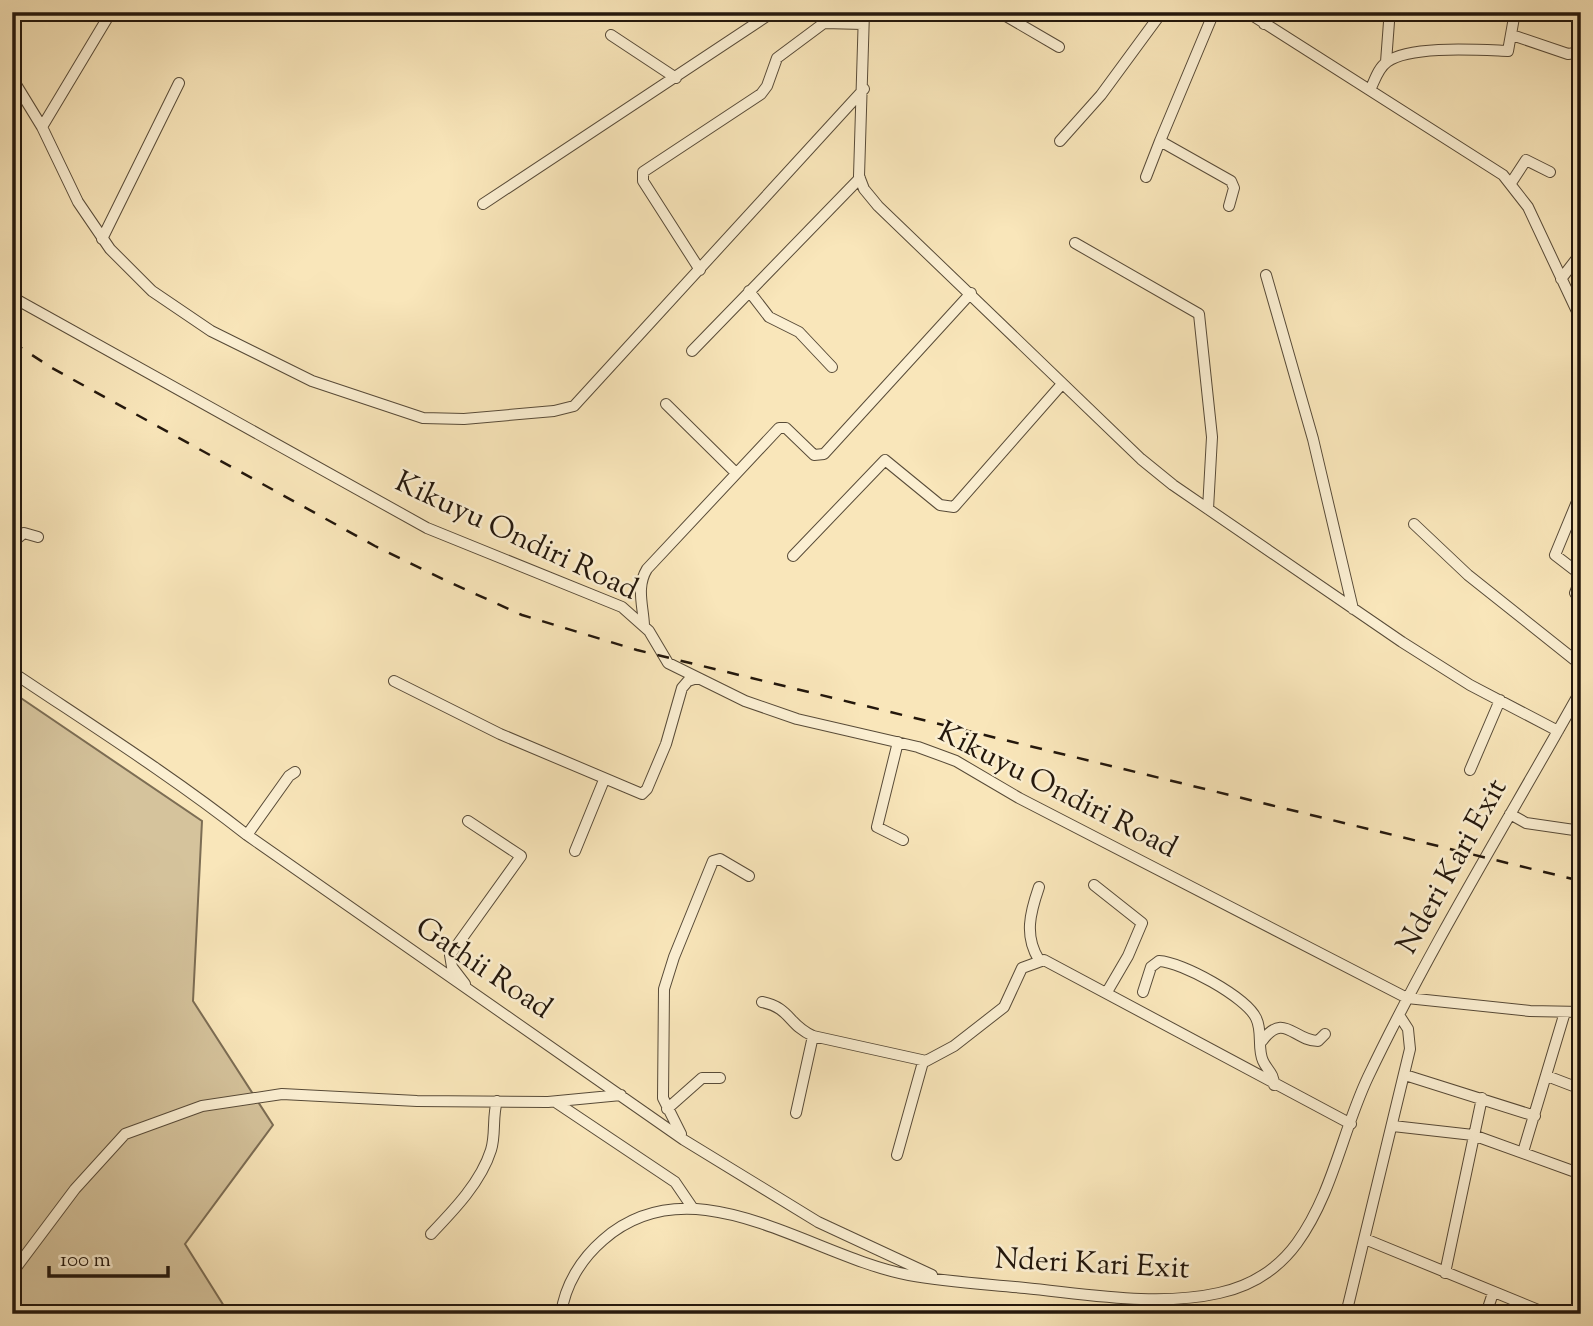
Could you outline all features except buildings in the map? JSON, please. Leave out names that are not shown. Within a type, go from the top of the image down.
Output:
[{"type":"street","points":[[41,127],[111,12]]},
{"type":"street","points":[[752,12],[770,14]]},
{"type":"street","points":[[864,12],[864,89],[858,150],[860,178],[878,206],[1142,460],[1353,609],[1500,701],[1558,731]]},
{"type":"street","points":[[999,12],[1059,47]]},
{"type":"street","points":[[1060,141],[1101,94],[1162,12]]},
{"type":"street","points":[[1146,177],[1214,12]]},
{"type":"street","points":[[1247,12],[1490,165],[1511,183],[1528,207],[1581,320]]},
{"type":"street","points":[[1264,24],[1270,12]]},
{"type":"street","points":[[1386,62],[1399,56],[1432,51],[1508,51],[1515,12]]},
{"type":"street","points":[[483,204],[770,14]]},
{"type":"street","points":[[1370,90],[1386,62],[1389,22]]},
{"type":"street","points":[[700,270],[643,181],[643,172],[761,94],[768,86],[777,58],[824,23],[863,24]]},
{"type":"street","points":[[611,35],[676,78]]},
{"type":"street","points":[[1512,35],[1568,54],[1575,53],[1581,40]]},
{"type":"street","points":[[12,78],[41,127],[78,202],[102,239],[152,291],[211,331],[312,381],[433,420],[554,411],[574,406],[864,89]]},
{"type":"street","points":[[102,239],[179,83]]},
{"type":"street","points":[[1160,141],[1231,181],[1234,188],[1229,206]]},
{"type":"street","points":[[1511,183],[1526,160],[1550,172]]},
{"type":"street","points":[[692,351],[860,178]]},
{"type":"street","points":[[1075,243],[1199,314],[1212,437],[1208,509]]},
{"type":"street","points":[[1561,279],[1581,253]]},
{"type":"street","points":[[1266,275],[1312,439],[1353,609]]},
{"type":"street","points":[[749,291],[769,317],[799,332],[832,367]]},
{"type":"street","points":[[644,625],[639,590],[647,569],[781,426],[814,455],[824,454],[924,348],[971,293]]},
{"type":"street","name":"Kikuyu Ondiri Road","points":[[12,297],[427,528],[622,607],[644,625],[668,663],[755,705],[797,719],[927,749],[967,766],[1019,798],[1406,998],[1581,1012]]},
{"type":"street","points":[[793,556],[885,460],[940,505],[954,507],[1062,384]]},
{"type":"street","points":[[666,404],[736,473]]},
{"type":"street","points":[[1581,492],[1555,555],[1581,576],[1575,593],[1581,601]]},
{"type":"street","points":[[1414,524],[1468,575],[1581,665]]},
{"type":"street","points":[[12,543],[24,533],[38,537]]},
{"type":"street","name":"Gathii Road","points":[[12,672],[111,740],[188,788],[247,835],[684,1140],[818,1222],[943,1279]]},
{"type":"street","points":[[394,681],[500,734],[638,794],[645,793],[666,744],[682,688],[688,681],[697,678]]},
{"type":"street","name":"Nderi Kari Exit","points":[[561,1314],[569,1285],[583,1259],[608,1236],[646,1213],[692,1207],[733,1215],[890,1271],[943,1279],[1137,1297],[1197,1296],[1241,1287],[1281,1261],[1309,1226],[1323,1201],[1366,1080],[1406,998],[1581,690]]},
{"type":"street","points":[[1469,770],[1500,701]]},
{"type":"street","points":[[898,742],[877,827],[902,840]]},
{"type":"street","points":[[247,835],[289,776],[295,772]]},
{"type":"street","points":[[575,851],[604,780]]},
{"type":"street","points":[[1510,814],[1526,823],[1581,831]]},
{"type":"street","points":[[468,821],[521,856],[450,955],[452,967],[470,991]]},
{"type":"street","points":[[684,1140],[667,1109],[661,1081],[664,989],[674,957],[713,861],[720,859],[749,876]]},
{"type":"street","points":[[1094,885],[1142,923],[1128,956],[1107,992]]},
{"type":"street","points":[[1039,887],[1032,907],[1029,931],[1032,950],[1039,960]]},
{"type":"street","points":[[762,1002],[780,1006],[798,1028],[813,1036],[923,1062],[954,1046],[1004,1007],[1021,968],[1039,960],[1048,961],[1274,1085],[1351,1124]]},
{"type":"street","points":[[1143,992],[1151,967],[1159,961],[1175,963],[1199,974],[1250,1010],[1257,1020],[1262,1041],[1262,1058],[1272,1074],[1274,1085]]},
{"type":"street","points":[[1523,1152],[1548,1076],[1565,1012]]},
{"type":"street","points":[[1346,1314],[1405,1075],[1410,1038],[1399,1015]]},
{"type":"street","points":[[1262,1041],[1272,1030],[1280,1028],[1290,1029],[1311,1041],[1318,1041],[1325,1034]]},
{"type":"street","points":[[796,1112],[813,1036]]},
{"type":"street","points":[[897,1155],[923,1062]]},
{"type":"street","points":[[1405,1075],[1535,1116]]},
{"type":"street","points":[[1548,1076],[1581,1089]]},
{"type":"street","points":[[667,1109],[702,1078],[720,1078]]},
{"type":"street","points":[[12,1272],[115,1143],[136,1128],[202,1106],[262,1095],[557,1102],[621,1094]]},
{"type":"street","points":[[1445,1273],[1482,1098]]},
{"type":"street","points":[[431,1234],[473,1184],[486,1161],[493,1141],[497,1101]]},
{"type":"street","points":[[557,1102],[675,1182],[692,1207]]},
{"type":"street","points":[[1393,1126],[1473,1135],[1581,1174]]},
{"type":"street","points":[[1365,1239],[1548,1314]]},
{"type":"street","points":[[1486,1314],[1493,1293]]},
{"type":"shaded area","points":[[12,692],[202,821],[193,1001],[273,1125],[185,1244],[229,1314],[12,1314]]},
{"type":"railway","points":[[12,342],[52,368],[375,546],[522,615],[637,650],[1581,881]]}]
